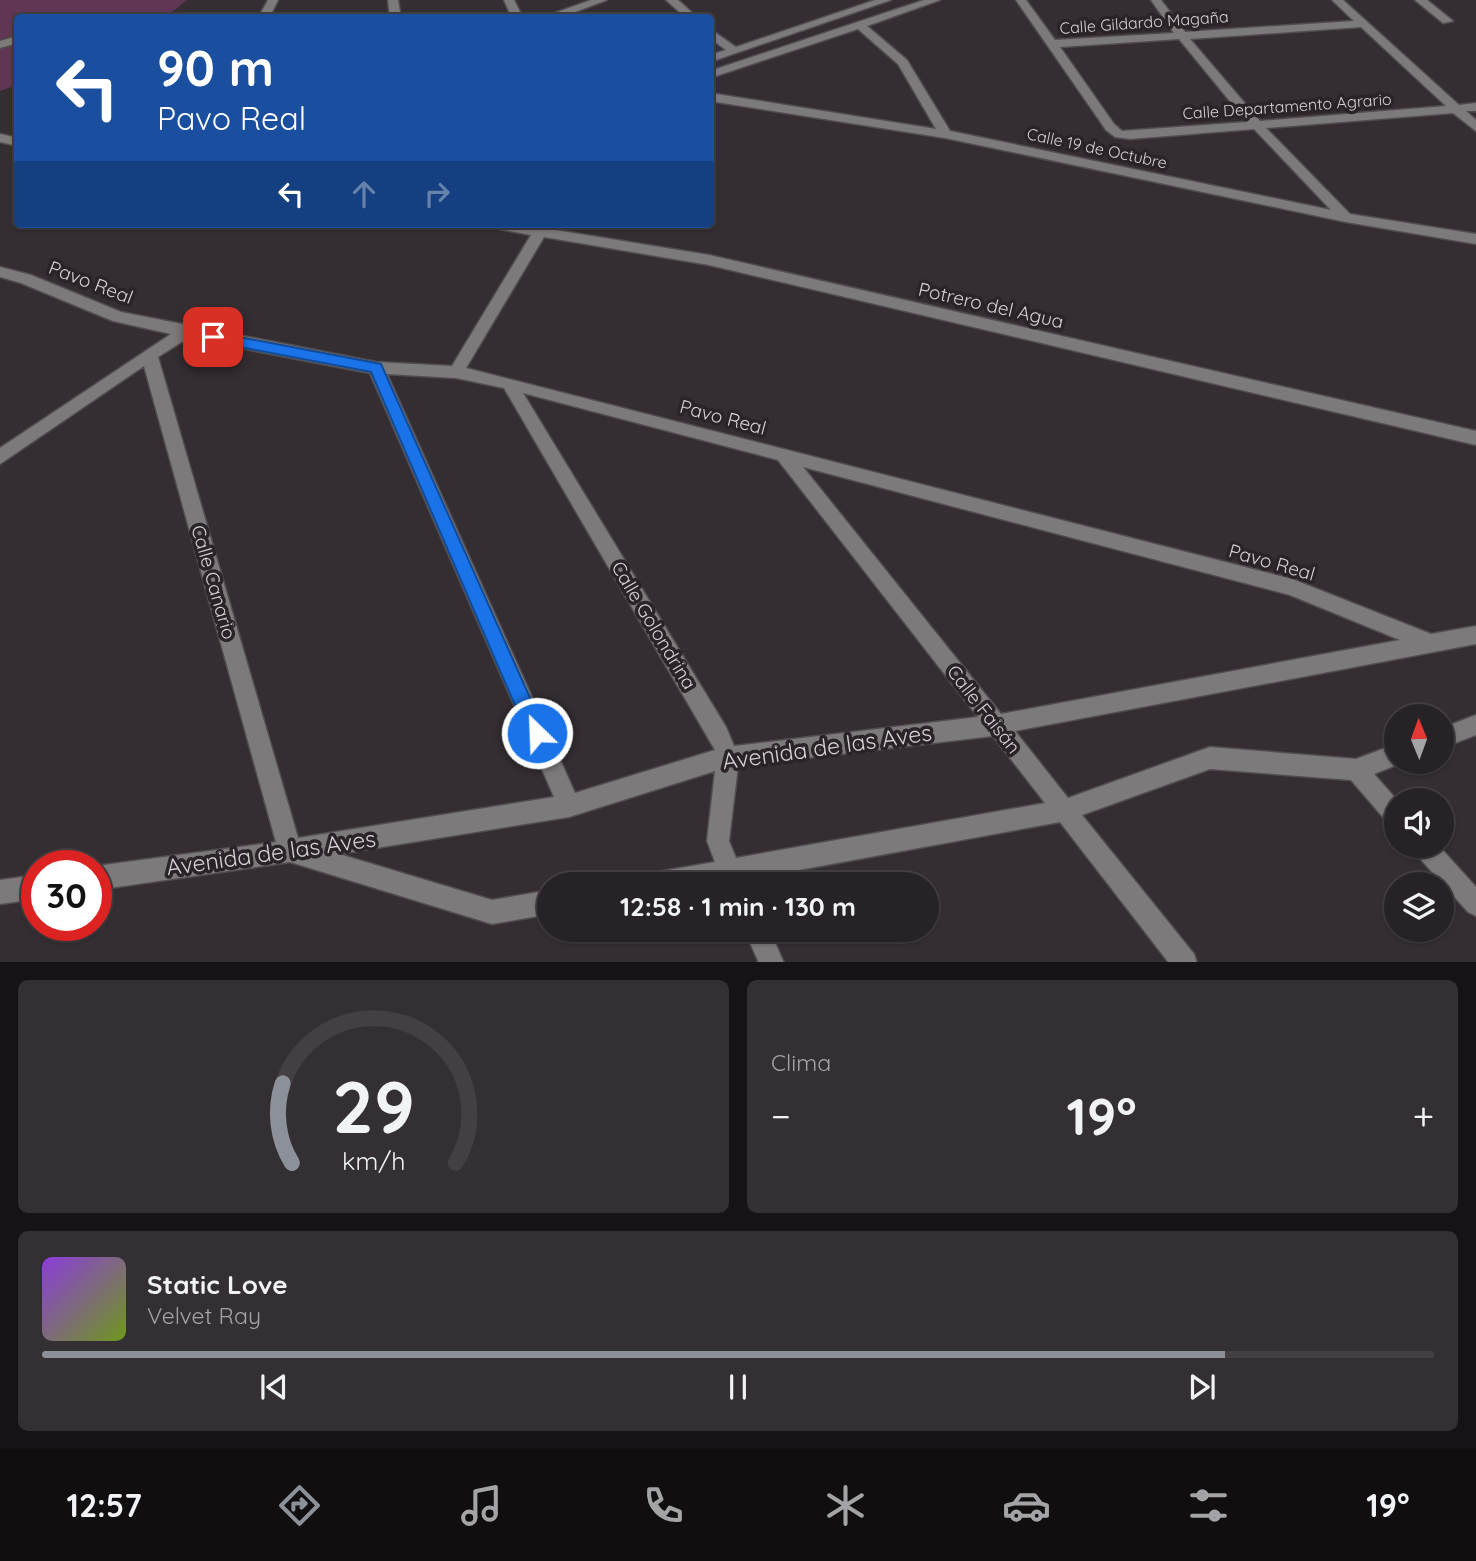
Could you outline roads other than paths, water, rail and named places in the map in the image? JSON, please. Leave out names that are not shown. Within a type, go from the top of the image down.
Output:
[{"type":"street","points":[[558,14],[602,0]]},
{"type":"street","points":[[671,0],[688,14]]},
{"type":"street","points":[[714,74],[934,0]]},
{"type":"street","points":[[1021,0],[1053,44]]},
{"type":"street","points":[[1156,0],[1181,36],[1256,125],[1346,218]]},
{"type":"street","points":[[1337,0],[1476,127]]},
{"type":"street","points":[[1420,0],[1447,21]]},
{"type":"street","points":[[714,58],[878,1]]},
{"type":"street","points":[[858,24],[904,62],[944,134]]},
{"type":"street","name":"Calle Gildardo Magaña","points":[[1053,44],[1363,24]]},
{"type":"street","points":[[808,26],[822,37]]},
{"type":"street","points":[[714,35],[734,51]]},
{"type":"street","name":"Calle Departamento Agrario","points":[[1053,44],[1110,127],[1119,134],[1459,111],[1476,107]]},
{"type":"street","name":"Calle 19 de Octubre","points":[[714,98],[944,134],[1346,218],[1476,239]]},
{"type":"street","points":[[456,372],[542,228]]},
{"type":"street","name":"Potrero del Agua","points":[[548,228],[709,260],[1476,438]]},
{"type":"street","name":"Pavo Real","points":[[0,272],[26,279],[118,317],[186,332],[376,368],[456,372],[509,383],[1292,587],[1427,642]]},
{"type":"street","points":[[0,457],[186,332]]},
{"type":"street","name":"Calle Canario","points":[[149,355],[290,851]]},
{"type":"street","points":[[376,368],[569,806]]},
{"type":"street","name":"Calle Golondrina","points":[[509,383],[719,734],[728,757]]},
{"type":"street","name":"Calle Faisán","points":[[784,455],[1185,962]]},
{"type":"street","name":"Avenida de las Aves","points":[[112,876],[290,851],[569,806],[728,757],[996,725],[1427,642],[1476,635]]},
{"type":"street","points":[[1454,733],[1476,725]]},
{"type":"street","points":[[728,757],[718,841],[730,872]]},
{"type":"street","points":[[761,872],[1065,810],[1210,758],[1356,770],[1384,760]]},
{"type":"street","points":[[1356,770],[1384,802]]},
{"type":"street","points":[[290,851],[492,912],[537,904]]},
{"type":"street","points":[[1435,858],[1476,904]]},
{"type":"street","points":[[0,892],[21,889]]},
{"type":"street","points":[[762,942],[772,962]]}]
